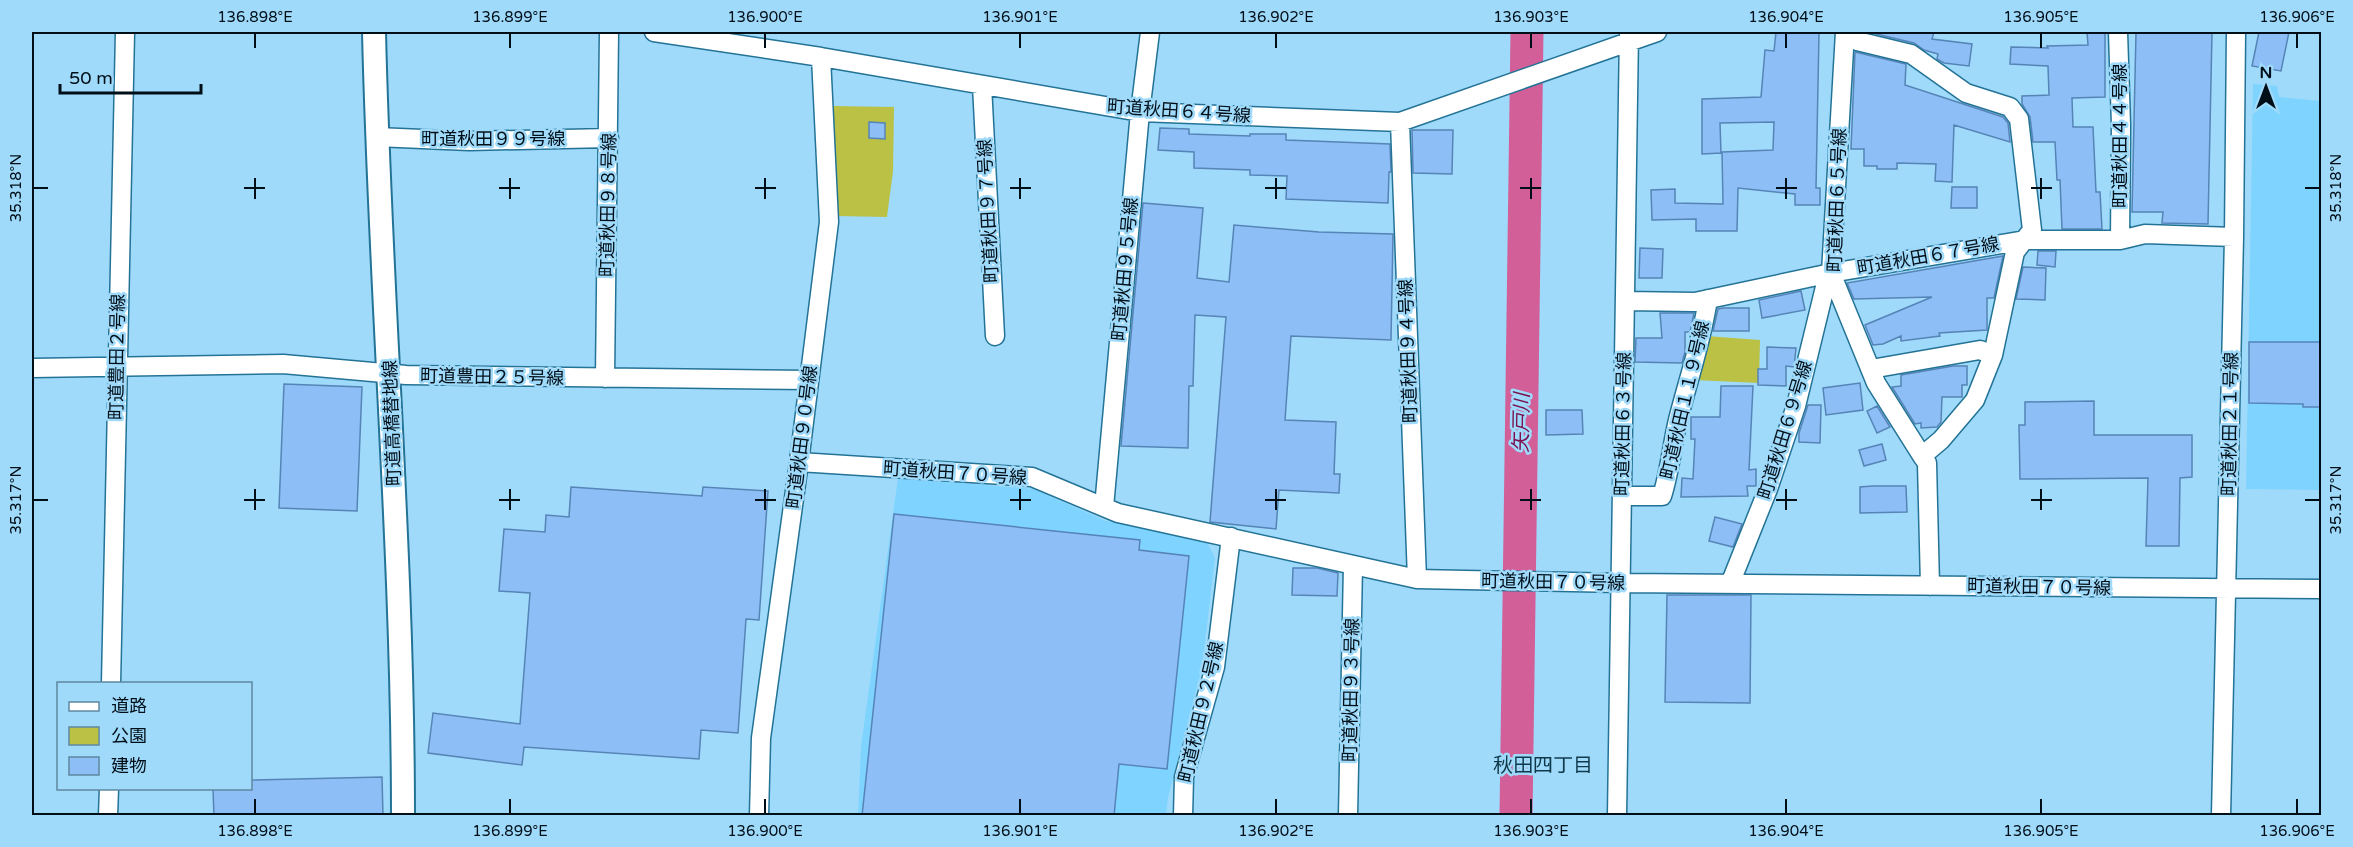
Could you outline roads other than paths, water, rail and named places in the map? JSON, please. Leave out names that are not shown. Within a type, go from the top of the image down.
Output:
[{"type":"street","name":"町道豊田２号線","points":[[111,682],[125,32]]},
{"type":"street","name":"町道高橋替地線","points":[[374,32],[376,137],[390,373],[403,704],[403,816]]},
{"type":"street","name":"町道秋田９８号線","points":[[605,378],[609,32]]},
{"type":"street","name":"町道秋田６４号線","points":[[654,32],[737,38],[820,57],[1140,112],[1400,122],[1629,37],[1658,32]]},
{"type":"street","name":"町道秋田９５号線","points":[[1104,507],[1149,32]]},
{"type":"street","points":[[1846,32],[1857,40],[1911,54],[1966,93],[2010,107],[2019,119],[2032,230],[2015,252],[1993,355],[1976,400],[1941,440],[1922,456],[1927,463],[1930,586]]},
{"type":"street","name":"町道秋田６５号線","points":[[1846,32],[1831,273],[1876,383],[1922,456]]},
{"type":"street","name":"町道秋田４４号線","points":[[2118,32],[2121,125],[2120,240]]},
{"type":"street","name":"町道秋田２１号線","points":[[2221,816],[2234,237],[2236,32]]},
{"type":"street","name":"町道秋田６３号線","points":[[1617,816],[1629,37]]},
{"type":"street","name":"町道秋田９０号線","points":[[759,816],[761,738],[829,222],[820,57]]},
{"type":"street","name":"町道秋田９７号線","points":[[982,85],[995,336]]},
{"type":"street","name":"町道秋田９４号線","points":[[1400,122],[1416,579]]},
{"type":"street","name":"町道秋田９９号線","points":[[376,137],[469,141],[609,138]]},
{"type":"street","name":"町道秋田６７号線","points":[[1625,301],[1695,302],[1831,273],[2025,240],[2120,240],[2145,234],[2234,237]]},
{"type":"street","name":"町道秋田６９号線","points":[[1730,584],[1768,489],[1796,406],[1825,287],[1831,273]]},
{"type":"street","name":"町道秋田１１９号線","points":[[1622,496],[1662,496],[1670,470],[1673,442],[1704,325],[1708,299]]},
{"type":"street","points":[[1871,369],[1980,350],[1993,355]]},
{"type":"street","name":"町道豊田２５号線","points":[[32,368],[283,364],[406,375],[809,380]]},
{"type":"street","name":"町道秋田７０号線","points":[[799,462],[1032,477],[1118,513],[1416,579],[2322,589]]},
{"type":"street","name":"町道秋田９２号線","points":[[1183,816],[1184,777],[1215,668],[1231,537]]},
{"type":"street","name":"町道秋田９３号線","points":[[1348,816],[1353,565]]},
{"type":"street","points":[[108,816],[109,790]]},
{"type":"waterway","name":"矢戸川","points":[[1516,816],[1527,32]]},
{"type":"district","name":"秋田四丁目","points":[[1543,765]]}]
